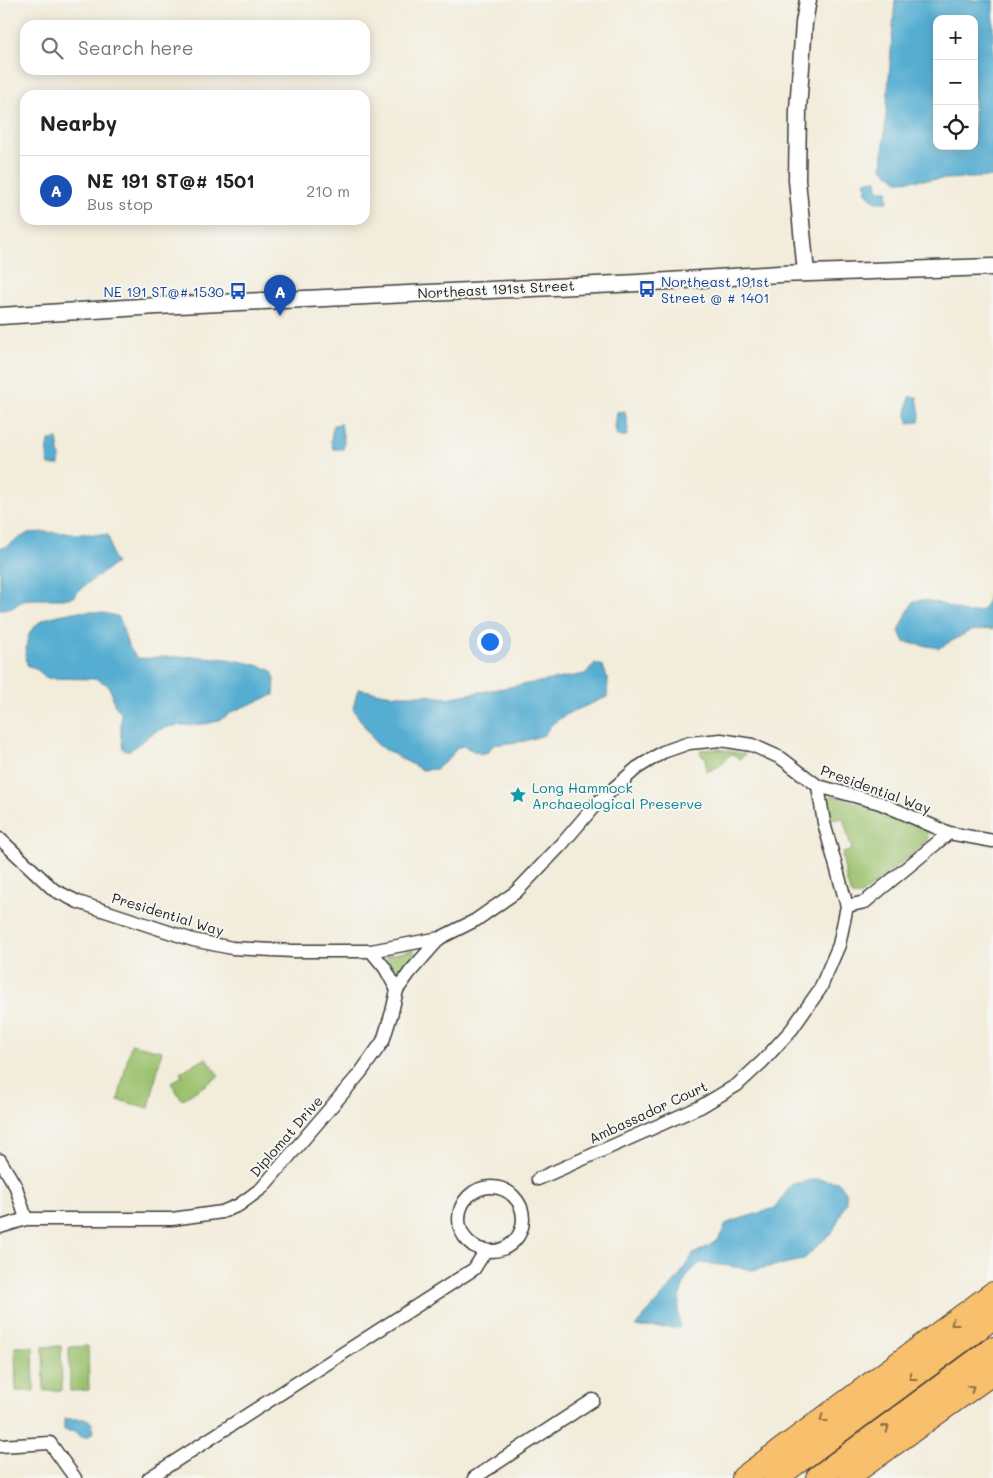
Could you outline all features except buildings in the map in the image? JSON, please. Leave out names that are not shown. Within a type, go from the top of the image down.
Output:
[{"type":"highway","points":[[744,1478],[993,1294]]},
{"type":"highway","points":[[775,1478],[993,1317]]},
{"type":"highway","points":[[818,1478],[993,1349]]},
{"type":"highway","points":[[846,1478],[993,1372]]},
{"type":"street","points":[[806,273],[797,180],[798,110],[804,23],[808,0]]},
{"type":"street","name":"Northeast 191st Street","points":[[0,316],[157,306],[806,273],[993,267]]},
{"type":"street","name":"Presidential Way","points":[[0,839],[54,890],[78,902],[193,940],[232,948],[293,951],[371,951],[440,938],[476,920],[516,892],[562,844],[596,804],[637,768],[663,752],[689,743],[721,740],[752,746],[781,758],[818,786],[880,803],[949,832],[993,841]]},
{"type":"street","name":"Ambassador Court","points":[[538,1179],[700,1107],[737,1085],[763,1061],[792,1029],[820,989],[839,946],[847,906],[824,823],[818,786]]},
{"type":"street","points":[[847,906],[865,902],[949,832]]},
{"type":"street","name":"Presidential Way","points":[[397,990],[440,938]]},
{"type":"street","points":[[371,951],[386,968],[397,990]]},
{"type":"street","name":"Diplomat Drive","points":[[0,1227],[26,1219],[172,1219],[222,1212],[239,1205],[262,1188],[361,1072],[383,1041],[397,990]]},
{"type":"street","points":[[0,1160],[16,1187],[26,1219]]},
{"type":"street","points":[[492,1187],[503,1190],[513,1196],[520,1204],[523,1214],[523,1226],[519,1236],[502,1250],[486,1250],[471,1244],[464,1237],[460,1228],[459,1218],[461,1208],[466,1200],[474,1193],[492,1187]]},
{"type":"street","points":[[149,1478],[474,1269],[486,1250]]},
{"type":"street","points":[[474,1478],[593,1400]]},
{"type":"street","points":[[0,1446],[50,1443],[75,1478]]},
{"type":"green space","points":[[718,749],[745,754],[740,759],[733,754],[730,755],[718,767],[706,772],[706,757],[701,755],[700,750]]},
{"type":"green space","points":[[831,795],[892,813],[926,830],[928,834],[927,842],[861,895],[853,896],[847,883],[842,856],[843,853],[852,850],[843,818],[831,819],[827,800]]},
{"type":"green space","points":[[413,950],[415,953],[397,975],[386,956]]},
{"type":"green space","points":[[131,1044],[162,1051],[149,1108],[118,1100]]},
{"type":"green space","points":[[206,1058],[219,1076],[182,1100],[171,1083],[182,1076],[180,1073]]},
{"type":"green space","points":[[61,1346],[62,1390],[44,1391],[43,1347]]},
{"type":"green space","points":[[88,1346],[89,1390],[70,1391],[69,1347]]},
{"type":"green space","points":[[15,1347],[33,1347],[34,1391],[16,1391]]},
{"type":"water","points":[[895,0],[993,0],[993,177],[898,181],[882,168]]},
{"type":"water","points":[[877,180],[880,190],[887,190],[888,202],[876,202],[866,193],[865,181]]},
{"type":"water","points":[[909,397],[917,397],[920,414],[919,422],[908,423]]},
{"type":"water","points":[[625,411],[628,428],[627,436],[617,436],[615,428],[617,412]]},
{"type":"water","points":[[341,424],[344,441],[343,449],[333,449],[331,441],[333,425]]},
{"type":"water","points":[[57,439],[60,457],[59,465],[49,465],[47,455],[49,440]]},
{"type":"water","points":[[28,533],[108,535],[112,556],[116,563],[84,586],[73,597],[63,599],[30,599],[12,608],[0,609],[0,548]]},
{"type":"water","points":[[993,578],[993,630],[970,631],[939,648],[904,642],[899,631],[913,603],[924,600],[964,612],[976,612],[984,609]]},
{"type":"water","points":[[74,612],[97,612],[119,617],[130,649],[138,658],[219,658],[246,662],[271,670],[275,678],[274,695],[234,711],[214,722],[176,726],[159,730],[128,751],[123,749],[121,713],[114,704],[108,685],[97,679],[47,678],[35,668],[28,666],[25,654],[26,646],[29,634],[33,628],[38,623],[51,617]]},
{"type":"water","points":[[595,663],[603,666],[608,680],[607,697],[567,714],[552,724],[544,735],[525,741],[493,745],[488,752],[481,754],[463,746],[456,748],[450,758],[436,769],[422,770],[377,745],[353,709],[358,689],[392,695],[426,695],[446,698],[585,674]]},
{"type":"water","points":[[816,1179],[839,1182],[846,1192],[846,1203],[833,1231],[803,1260],[753,1270],[700,1263],[687,1275],[680,1296],[678,1309],[680,1328],[635,1327],[678,1278],[693,1254],[718,1240],[727,1223],[775,1208],[792,1184]]},
{"type":"water","points":[[64,1419],[87,1419],[93,1425],[92,1434],[82,1437],[75,1432],[64,1430]]},
{"type":"place","name":"Northeast 191st Street @ # 1401","points":[[647,289]]},
{"type":"place","name":"NE 191 ST@# 1530","points":[[238,291]]},
{"type":"place","name":"NE 191 ST@# 1501","points":[[280,316]]},
{"type":"place","name":"Long Hammock Archaeological Preserve","points":[[518,795]]}]
